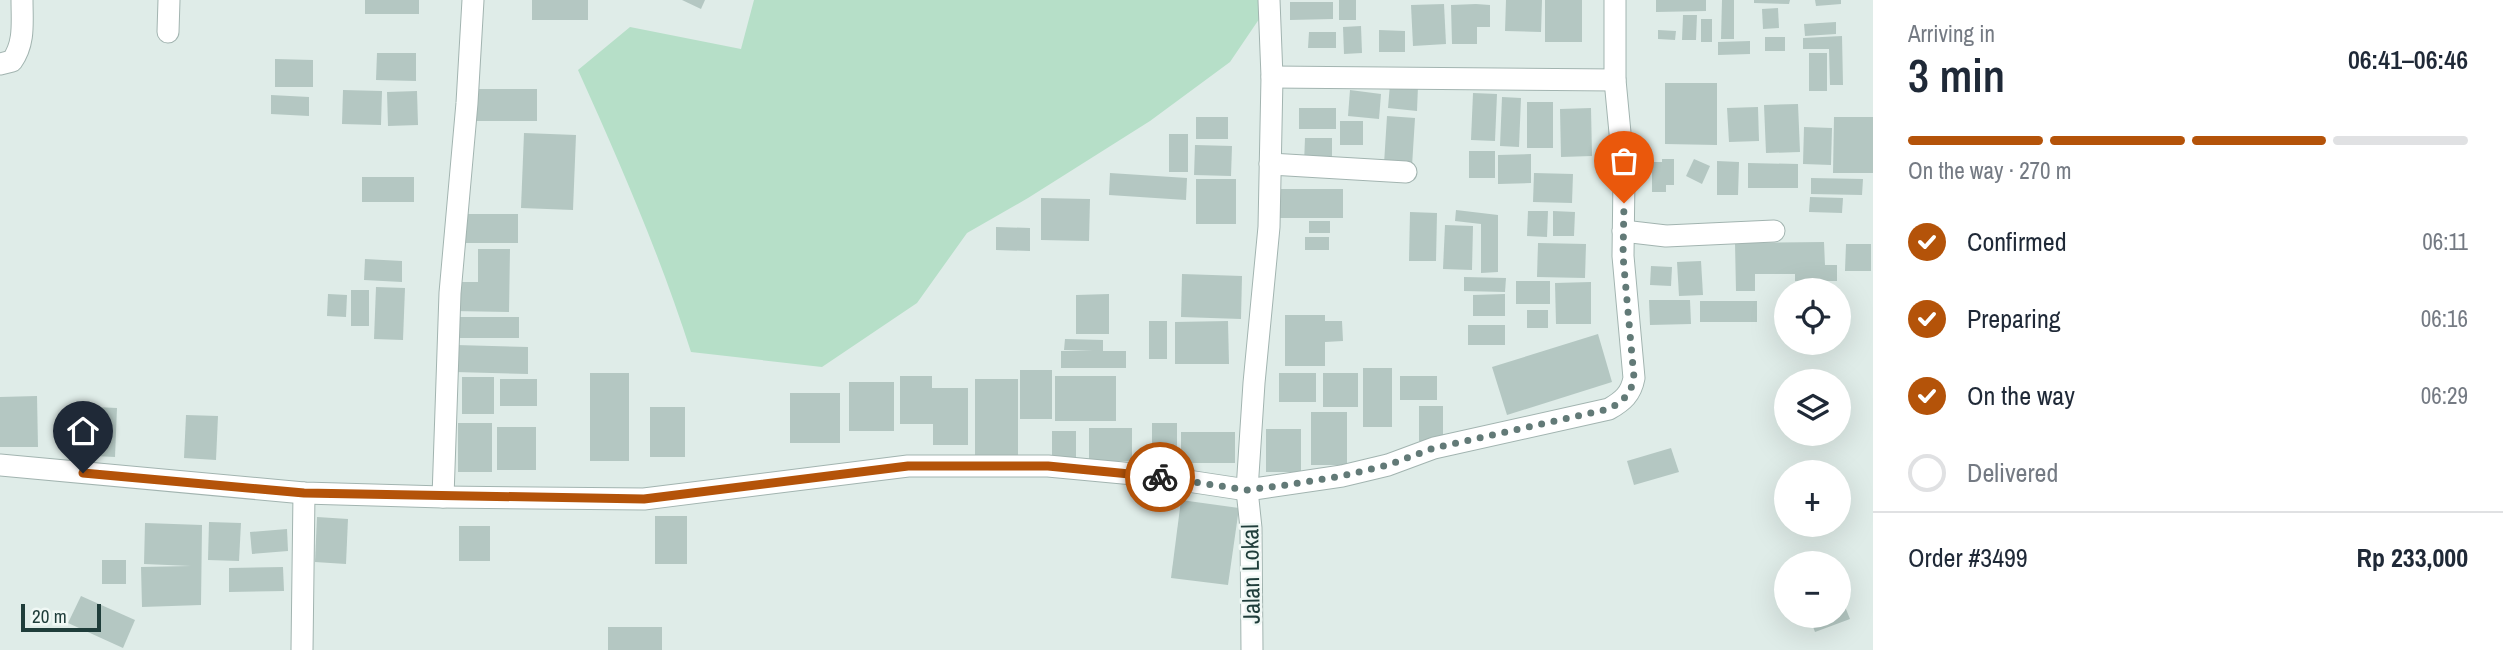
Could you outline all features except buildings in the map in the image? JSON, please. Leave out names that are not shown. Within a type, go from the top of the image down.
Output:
[{"type":"street","points":[[0,64],[12,61],[22,42],[22,0]]},
{"type":"street","points":[[168,32],[169,0]]},
{"type":"street","points":[[443,497],[450,293],[473,0]]},
{"type":"street","points":[[1269,0],[1272,77],[1269,228],[1247,490],[1342,476],[1388,465],[1434,448],[1609,409],[1631,391],[1634,378],[1627,313],[1623,231],[1624,175],[1615,80],[1615,0]]},
{"type":"street","points":[[1272,77],[1615,80]]},
{"type":"street","points":[[1270,164],[1406,172]]},
{"type":"street","points":[[1623,231],[1666,236],[1774,231]]},
{"type":"street","name":"Jalan Lokal","points":[[0,465],[304,493],[644,499],[908,466],[1048,466],[1155,476],[1247,490],[1251,528],[1252,650]]},
{"type":"street","points":[[302,650],[304,493]]},
{"type":"green space","points":[[754,0],[1272,0],[1230,62],[1150,121],[967,233],[917,303],[822,367],[691,352],[639,210],[578,70],[630,27],[741,49]]},
{"type":"way so far","points":[[1160,477],[1247,490],[1286,485],[1342,476],[1388,465],[1434,448],[1609,409],[1631,391],[1634,378],[1623,256],[1624,203]]},
{"type":"route","points":[[83,473],[304,493],[644,499],[908,466],[1048,466],[1160,477]]}]
